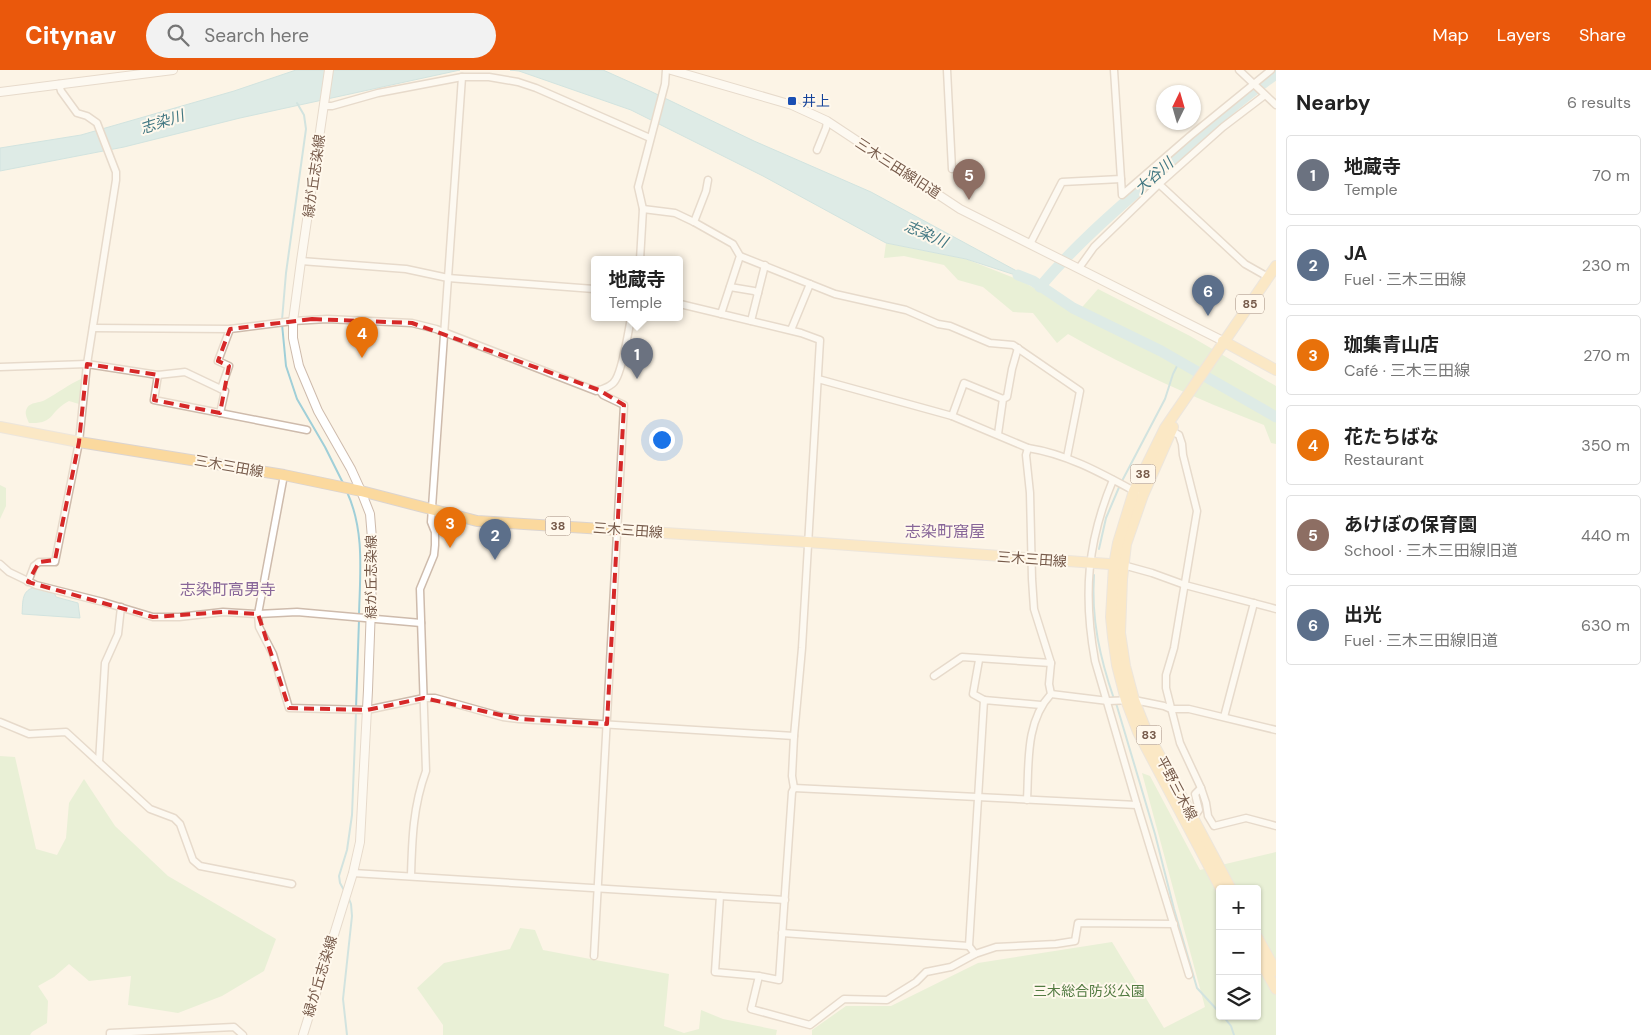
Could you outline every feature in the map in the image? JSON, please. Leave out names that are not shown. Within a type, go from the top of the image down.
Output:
[{"type":"main road","name":"85","points":[[1220,346],[1276,266]]},
{"type":"main road","points":[[1220,346],[1276,370]]},
{"type":"main road","name":"38","points":[[1119,565],[1138,493],[1168,429],[1220,346]]},
{"type":"main road","name":"三木三田線","points":[[0,427],[79,442],[284,475],[361,491],[477,521],[808,542],[1119,565]]},
{"type":"main road","name":"平野三木線","points":[[1119,565],[1120,633],[1130,700],[1138,732],[1219,885]]},
{"type":"main road","name":"平野三木線","points":[[1130,700],[1229,885]]},
{"type":"main road","points":[[1261,944],[1276,971]]},
{"type":"main road","points":[[1261,962],[1276,989]]},
{"type":"street","points":[[0,92],[173,70]]},
{"type":"street","name":"緑が丘志染線","points":[[302,1035],[353,873],[360,842],[373,551],[370,514],[351,469],[318,411],[299,366],[294,338],[293,321],[329,70]]},
{"type":"street","points":[[640,256],[643,209],[638,187],[665,84],[666,70]]},
{"type":"street","name":"三木三田線旧道","points":[[671,70],[792,105],[827,121],[960,209],[1055,255],[1220,346]]},
{"type":"street","points":[[947,70],[952,169]]},
{"type":"street","points":[[1114,70],[1122,194],[1253,83],[1271,70]]},
{"type":"street","points":[[1239,70],[1276,105]]},
{"type":"street","points":[[324,106],[332,106],[378,93],[462,77],[489,77],[518,82],[536,88],[650,138]]},
{"type":"street","points":[[411,876],[412,832],[419,791],[426,771],[420,589],[434,555],[435,545],[435,532],[431,522],[462,77]]},
{"type":"street","points":[[28,582],[34,566],[40,562],[55,562],[79,442],[87,364],[116,180],[116,172],[97,123],[87,116],[76,113],[61,92],[59,84]]},
{"type":"street","points":[[1079,268],[1094,247],[1159,184],[1223,126],[1265,95]]},
{"type":"street","points":[[817,150],[827,121]]},
{"type":"street","points":[[1030,244],[1062,182],[1121,179]]},
{"type":"street","points":[[694,222],[706,191],[708,180]]},
{"type":"street","points":[[1159,184],[1245,264],[1268,277]]},
{"type":"street","points":[[643,209],[674,213],[733,244],[740,256],[835,294],[906,310],[990,343],[1013,345],[1080,391],[1067,457]]},
{"type":"street","points":[[722,314],[740,256]]},
{"type":"street","points":[[301,261],[406,269],[448,278],[591,289]]},
{"type":"street","points":[[751,321],[765,265]]},
{"type":"street","points":[[791,330],[810,284]]},
{"type":"street","points":[[730,287],[758,293]]},
{"type":"street","points":[[683,305],[791,330],[814,336],[820,340],[802,648],[794,736],[792,776],[794,788],[792,792],[779,980],[715,972],[720,896]]},
{"type":"street","points":[[93,328],[230,329],[327,319],[412,323],[588,388],[599,390],[610,386],[616,381],[630,321]]},
{"type":"street","points":[[222,389],[228,366],[218,361],[230,329]]},
{"type":"street","points":[[998,434],[1003,399],[1007,397],[1018,348]]},
{"type":"street","points":[[0,367],[87,364],[158,375],[185,372],[225,391],[220,413]]},
{"type":"street","points":[[158,375],[154,400],[307,430]]},
{"type":"street","points":[[818,379],[952,416],[1028,448],[1067,457],[1138,493]]},
{"type":"street","points":[[952,416],[964,383],[1003,399]]},
{"type":"street","points":[[594,956],[624,404],[603,394],[599,390]]},
{"type":"street","points":[[1168,429],[1179,435],[1196,511],[1174,648],[1166,676],[1166,688],[1171,709],[1180,742],[1201,788],[1208,816],[1214,826],[1246,818],[1276,826]]},
{"type":"street","points":[[1028,448],[1026,455],[1030,493],[1034,609],[1051,663],[1049,684],[1051,694]]},
{"type":"street","points":[[284,475],[258,614],[259,627],[273,654],[289,708],[367,710],[424,698],[435,698],[504,717],[519,719],[794,736]]},
{"type":"street","points":[[1115,480],[1100,514],[1090,563],[1088,588],[1092,642],[1095,661],[1189,975]]},
{"type":"street","points":[[0,564],[9,572],[28,582],[153,617],[180,617],[223,612],[258,614],[298,612],[422,623]]},
{"type":"street","points":[[1119,565],[1276,609]]},
{"type":"street","points":[[1224,717],[1254,603]]},
{"type":"street","points":[[99,762],[105,663],[118,634],[121,607]]},
{"type":"street","points":[[934,676],[962,658],[1051,663]]},
{"type":"street","points":[[979,660],[973,694],[984,700],[1041,705]]},
{"type":"street","points":[[1051,694],[1108,701],[1130,700],[1171,709],[1189,709],[1276,730]]},
{"type":"street","points":[[1027,800],[1032,730],[1041,705],[1051,694]]},
{"type":"street","points":[[975,954],[969,946],[984,700]]},
{"type":"street","points":[[0,722],[29,734],[66,732],[150,809],[174,818],[180,824],[194,860],[200,866],[292,884]]},
{"type":"street","points":[[794,788],[1137,805]]},
{"type":"street","points":[[1193,818],[1199,810],[1195,794],[1201,788]]},
{"type":"street","points":[[353,873],[784,900]]},
{"type":"street","points":[[759,976],[752,1009],[810,1025],[844,999],[887,1000],[916,982],[926,972],[951,967],[975,954],[996,947],[1075,941],[1078,923],[1174,924]]},
{"type":"street","points":[[782,933],[969,946]]},
{"type":"street","points":[[110,1034],[212,1032],[234,1027],[243,1035]]},
{"type":"highlighted area","points":[[312,319],[412,323],[599,390],[624,405],[607,724],[519,719],[424,698],[367,710],[289,708],[258,614],[223,612],[153,617],[28,582],[39,562],[55,560],[79,442],[87,364],[158,375],[154,400],[220,413],[229,366],[218,361],[230,329]]},
{"type":"green space","points":[[886,243],[966,259],[1022,281],[1077,313],[1098,289],[1190,336],[1276,386],[1276,444],[1271,443],[1264,425],[1164,383],[1068,334],[1057,343],[1033,313],[1013,312],[983,287],[958,280],[944,265],[904,256],[884,258]]},
{"type":"green space","points":[[83,378],[79,404],[69,401],[44,422],[29,423],[26,414],[28,406],[45,400]]},
{"type":"green space","points":[[0,485],[6,488],[6,506],[0,519]]},
{"type":"green space","points":[[0,756],[15,757],[36,849],[57,855],[66,838],[69,803],[84,779],[115,826],[168,876],[276,939],[264,971],[222,996],[178,1013],[128,1005],[131,976],[89,981],[69,964],[54,977],[38,986],[48,1001],[47,1023],[30,1035],[0,1035]]},
{"type":"green space","name":"三木総合防災公園","points":[[1142,773],[1150,776],[1200,870],[1276,852],[1276,1035],[812,1035],[812,1030],[846,1006],[891,1006],[978,963],[1112,942],[1164,1028],[1205,1007]]},
{"type":"green space","points":[[520,928],[535,930],[543,950],[669,974],[664,1026],[684,1033],[699,1029],[701,1010],[723,1019],[777,1030],[776,1035],[443,1035],[443,1025],[417,988],[444,963],[510,949]]},
{"type":"water","points":[[296,70],[460,70],[240,118],[124,147],[0,171],[0,148],[81,135],[234,91]]},
{"type":"water","points":[[510,70],[603,70],[754,141],[871,192],[1037,282],[966,259],[886,243],[763,176],[631,110],[519,71]]},
{"type":"water","points":[[33,588],[54,592],[56,597],[78,603],[80,618],[22,614],[26,592]]},
{"type":"waterway","name":"大谷川","points":[[1040,287],[1067,257],[1111,215],[1214,123],[1276,74]]},
{"type":"waterway","points":[[282,320],[286,273],[306,129],[304,115],[297,103]]},
{"type":"waterway","name":"志染川","points":[[1018,275],[1033,281],[1073,308],[1161,351],[1276,417]]},
{"type":"waterway","points":[[282,324],[286,366],[297,399],[325,447],[343,483]]},
{"type":"waterway","points":[[1122,481],[1165,399],[1179,362]]},
{"type":"waterway","points":[[1099,549],[1106,518],[1120,485]]},
{"type":"waterway","points":[[347,492],[353,507],[359,537],[359,615]]},
{"type":"waterway","points":[[1094,575],[1095,623],[1114,699]]},
{"type":"waterway","points":[[356,708],[359,620]]},
{"type":"waterway","points":[[1116,703],[1155,834],[1197,988],[1216,1009]]},
{"type":"waterway","points":[[345,892],[340,883],[339,876],[347,850],[352,815],[356,713]]},
{"type":"waterway","points":[[347,1035],[343,999],[352,916],[349,899]]},
{"type":"waterway","points":[[1226,1020],[1234,1035]]},
{"type":"place","name":"井上","points":[[792,101]]},
{"type":"place","name":"あけぼの保育園","points":[[969,200]]},
{"type":"place","name":"出光","points":[[1208,316]]},
{"type":"place","name":"花たちばな","points":[[362,358]]},
{"type":"place","name":"地蔵寺","points":[[637,379]]},
{"type":"place","name":"珈集青山店","points":[[450,548]]},
{"type":"place","name":"JA","points":[[495,560]]},
{"type":"district","name":"志染町窟屋","points":[[945,531]]},
{"type":"district","name":"志染町高男寺","points":[[228,589]]}]
